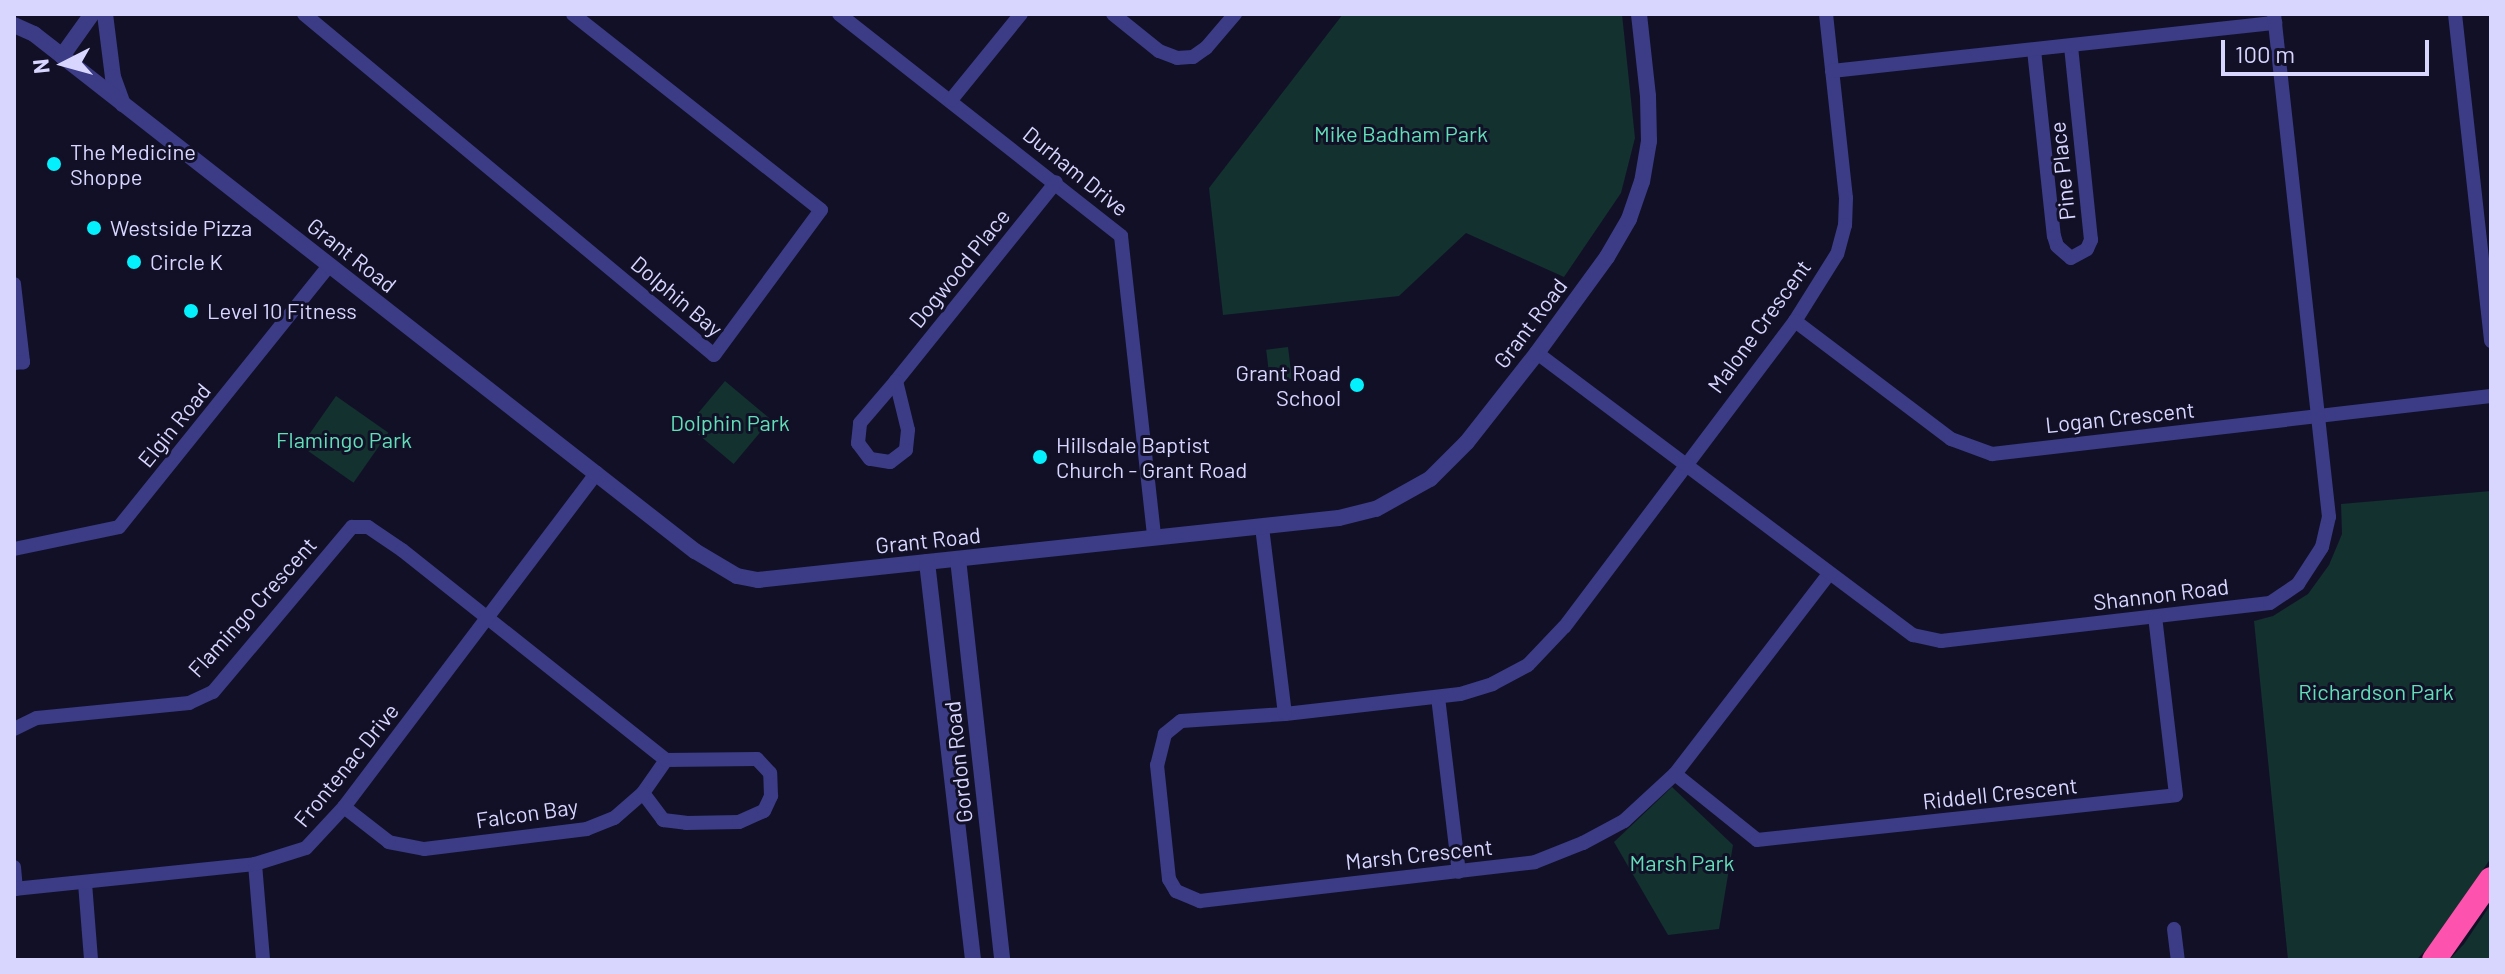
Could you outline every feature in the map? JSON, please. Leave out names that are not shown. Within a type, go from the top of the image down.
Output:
[{"type":"highway","points":[[2434,960],[2491,879]]},
{"type":"street","points":[[62,56],[92,14]]},
{"type":"street","points":[[105,14],[113,77],[124,105]]},
{"type":"street","name":"Dolphin Bay","points":[[304,14],[714,355],[821,210],[573,14]]},
{"type":"street","name":"Durham Drive","points":[[839,14],[1121,236],[1154,537]]},
{"type":"street","points":[[951,100],[1021,14]]},
{"type":"street","points":[[1113,14],[1159,51],[1177,58],[1193,57],[1206,48],[1235,14]]},
{"type":"street","name":"Grant Road","points":[[14,25],[34,34],[695,551],[737,576],[758,580],[1351,515],[1376,509],[1412,491],[1430,479],[1467,442],[1607,257],[1629,219],[1642,182],[1649,141],[1648,96],[1639,14]]},
{"type":"street","name":"Malone Crescent","points":[[1686,464],[1795,321],[1837,254],[1845,225],[1846,198],[1826,14]]},
{"type":"street","points":[[2455,14],[2491,341]]},
{"type":"street","points":[[1832,71],[2071,46],[2274,19]]},
{"type":"street","name":"Shannon Road","points":[[1537,353],[1913,635],[1941,641],[2270,603],[2298,584],[2322,547],[2329,517],[2274,19]]},
{"type":"street","name":"Pine Place","points":[[2034,50],[2054,236],[2057,246],[2071,258],[2087,249],[2091,240],[2071,46]]},
{"type":"street","name":"Dogwood Place","points":[[896,381],[908,430],[906,450],[890,462],[870,459],[858,443],[860,423],[1056,182]]},
{"type":"street","name":"Elgin Road","points":[[14,549],[119,527],[330,265]]},
{"type":"street","points":[[14,284],[23,362],[14,363]]},
{"type":"street","name":"Logan Crescent","points":[[1795,321],[1951,439],[1992,454],[2491,396]]},
{"type":"street","name":"Marsh Crescent","points":[[1686,464],[1564,627],[1528,665],[1493,684],[1438,697],[1285,714],[1181,721],[1165,734],[1157,765],[1169,879],[1176,891],[1200,901],[1459,872],[1535,862],[1583,843],[1624,821],[1675,774],[1829,574]]},
{"type":"street","name":"Frontenac Drive","points":[[15,889],[255,864],[306,848],[344,807],[597,473]]},
{"type":"street","name":"Flamingo Crescent","points":[[14,729],[37,718],[189,703],[213,692],[352,527],[368,527],[488,618]]},
{"type":"street","points":[[1262,527],[1285,714]]},
{"type":"street","name":"Gordon Road","points":[[958,559],[1002,960]]},
{"type":"street","name":"Gordon Road","points":[[927,562],[973,960]]},
{"type":"street","name":"Riddell Crescent","points":[[1675,774],[1757,840],[2176,795],[2155,617]]},
{"type":"street","points":[[488,618],[666,760],[757,759],[770,773],[771,796],[764,811],[739,822],[663,820],[643,793]]},
{"type":"street","points":[[1438,697],[1459,872]]},
{"type":"street","points":[[950,759],[979,756]]},
{"type":"street","name":"Falcon Bay","points":[[344,807],[389,842],[424,849],[587,829],[614,818],[643,793],[666,760]]},
{"type":"street","points":[[255,864],[263,960]]},
{"type":"street","points":[[14,867],[15,889]]},
{"type":"street","points":[[85,883],[91,960]]},
{"type":"street","points":[[2174,929],[2178,960]]},
{"type":"green space","name":"Mike Badham Park","points":[[1343,14],[1622,14],[1635,138],[1621,193],[1564,277],[1466,233],[1399,296],[1223,315],[1209,188]]},
{"type":"green space","points":[[1288,347],[1292,379],[1270,381],[1266,350]]},
{"type":"green space","name":"Dolphin Park","points":[[725,381],[771,420],[734,464],[688,425]]},
{"type":"green space","name":"Flamingo Park","points":[[336,396],[388,433],[353,483],[301,446]]},
{"type":"green space","name":"Richardson Park","points":[[2491,491],[2491,858],[2431,945],[2416,960],[2288,960],[2254,621],[2273,616],[2308,594],[2329,565],[2342,534],[2341,504]]},
{"type":"green space","name":"Marsh Park","points":[[1672,787],[1733,845],[1719,929],[1668,935],[1614,842]]},
{"type":"green space","points":[[2491,904],[2491,960],[2449,960],[2464,944]]},
{"type":"place","name":"The Medicine Shoppe","points":[[54,164]]},
{"type":"place","name":"Westside Pizza","points":[[94,228]]},
{"type":"place","name":"Circle K","points":[[134,262]]},
{"type":"place","name":"Level 10 Fitness","points":[[191,311]]},
{"type":"place","name":"Grant Road School","points":[[1357,385]]},
{"type":"place","name":"Hillsdale Baptist Church - Grant Road","points":[[1040,457]]}]
